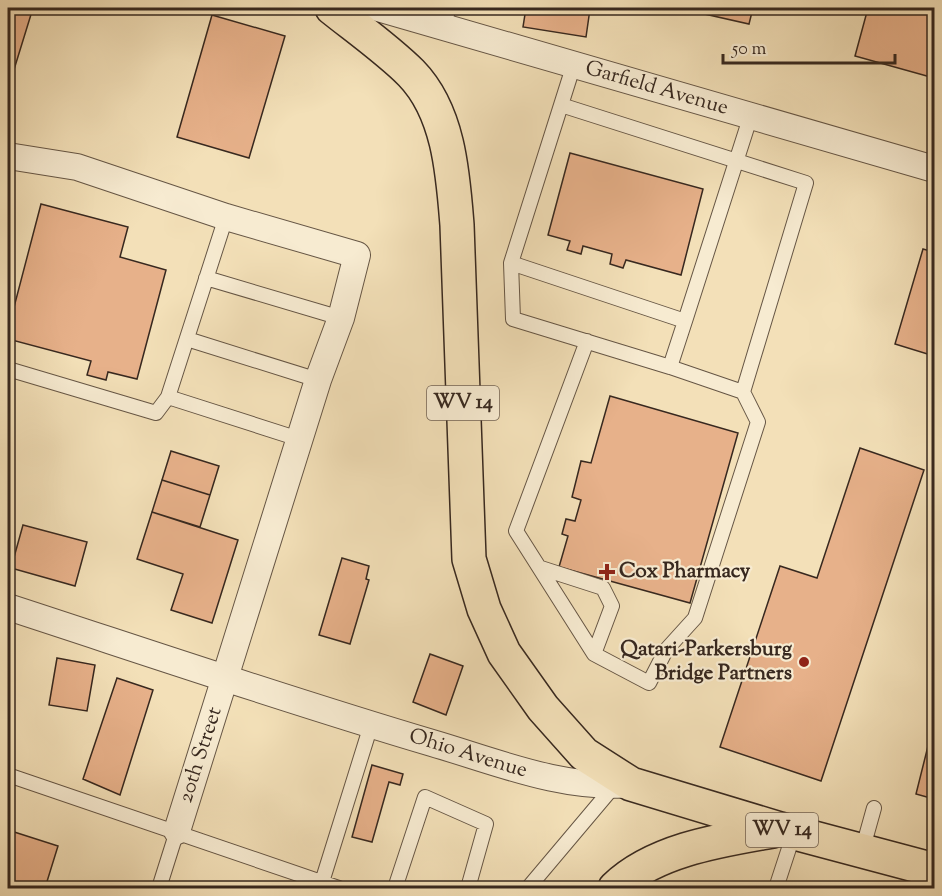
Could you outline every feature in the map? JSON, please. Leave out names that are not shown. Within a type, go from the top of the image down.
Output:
[{"type":"main road","name":"WV 14","points":[[332,8],[412,74],[429,100],[444,138],[453,176],[457,225],[469,559],[484,609],[504,653],[543,708],[584,754],[623,785]]},
{"type":"main road","name":"Ohio Avenue","points":[[623,785],[934,870]]},
{"type":"main road","points":[[615,888],[644,868],[680,851],[724,839],[787,831]]},
{"type":"street","name":"Garfield Avenue","points":[[378,8],[446,17],[574,64],[934,169]]},
{"type":"street","points":[[8,156],[77,167],[226,217]]},
{"type":"street","name":"20th Street","points":[[177,831],[299,439],[341,318],[357,255],[226,217]]},
{"type":"street","name":"Ohio Avenue","points":[[8,607],[371,725],[567,783],[623,785]]},
{"type":"lane","points":[[574,64],[511,263],[513,318],[743,392]]},
{"type":"lane","points":[[561,105],[806,183],[743,392],[758,422],[695,618],[666,650],[649,683],[594,654],[516,531],[587,341]]},
{"type":"lane","points":[[670,367],[751,115]]},
{"type":"lane","points":[[8,369],[156,413],[168,397],[226,217]]},
{"type":"lane","points":[[511,263],[685,321]]},
{"type":"lane","points":[[206,278],[341,318]]},
{"type":"lane","points":[[187,339],[318,380]]},
{"type":"lane","points":[[168,397],[299,439]]},
{"type":"lane","points":[[541,568],[603,588],[612,606],[594,654]]},
{"type":"lane","points":[[322,882],[371,725]]},
{"type":"lane","points":[[8,775],[339,888]]},
{"type":"lane","points":[[528,888],[623,785]]},
{"type":"lane","points":[[395,888],[424,797],[486,824],[468,888],[470,888]]},
{"type":"lane","points":[[862,851],[874,808]]},
{"type":"lane","points":[[159,888],[177,831]]},
{"type":"lane","points":[[776,888],[787,831]]},
{"type":"building","points":[[8,8],[33,8],[8,89]]},
{"type":"building","points":[[526,8],[590,9],[586,37],[523,27]]},
{"type":"building","points":[[678,8],[753,8],[749,24]]},
{"type":"building","points":[[868,8],[934,8],[934,78],[855,56]]},
{"type":"building","points":[[212,15],[285,36],[249,158],[177,137]]},
{"type":"building","points":[[570,153],[703,189],[681,275],[626,260],[623,268],[610,264],[612,254],[583,246],[581,254],[567,250],[570,241],[548,235]]},
{"type":"building","points":[[41,204],[128,227],[120,257],[166,270],[137,379],[108,372],[106,380],[87,375],[91,361],[8,339],[8,330]]},
{"type":"building","points":[[923,249],[934,252],[934,356],[895,344]]},
{"type":"building","points":[[610,396],[738,433],[690,603],[559,567],[568,536],[562,534],[566,519],[575,521],[581,500],[572,497],[581,461],[591,463]]},
{"type":"building","name":"Qatari-Parkersburg Bridge Partners","points":[[860,448],[924,470],[821,781],[720,747],[780,566],[817,578]]},
{"type":"building","points":[[171,451],[219,466],[210,495],[162,480]]},
{"type":"building","points":[[162,480],[210,495],[200,527],[152,512]]},
{"type":"building","points":[[152,512],[238,540],[212,623],[171,610],[183,574],[137,559]]},
{"type":"building","points":[[23,525],[87,542],[75,586],[11,568]]},
{"type":"building","points":[[342,558],[369,566],[366,579],[369,580],[350,644],[319,635]]},
{"type":"building","points":[[430,654],[463,666],[446,715],[413,702]]},
{"type":"building","points":[[57,658],[95,665],[87,711],[49,705]]},
{"type":"building","points":[[117,678],[153,690],[120,795],[83,779]]},
{"type":"building","points":[[934,722],[934,799],[916,794]]},
{"type":"building","points":[[372,765],[403,774],[400,785],[389,782],[372,842],[352,837]]},
{"type":"building","points":[[8,830],[58,846],[45,888],[8,888]]},
{"type":"place","name":"Cox Pharmacy","points":[[607,572]]},
{"type":"place","name":"Qatari-Parkersburg Bridge Partners","points":[[804,662]]}]
